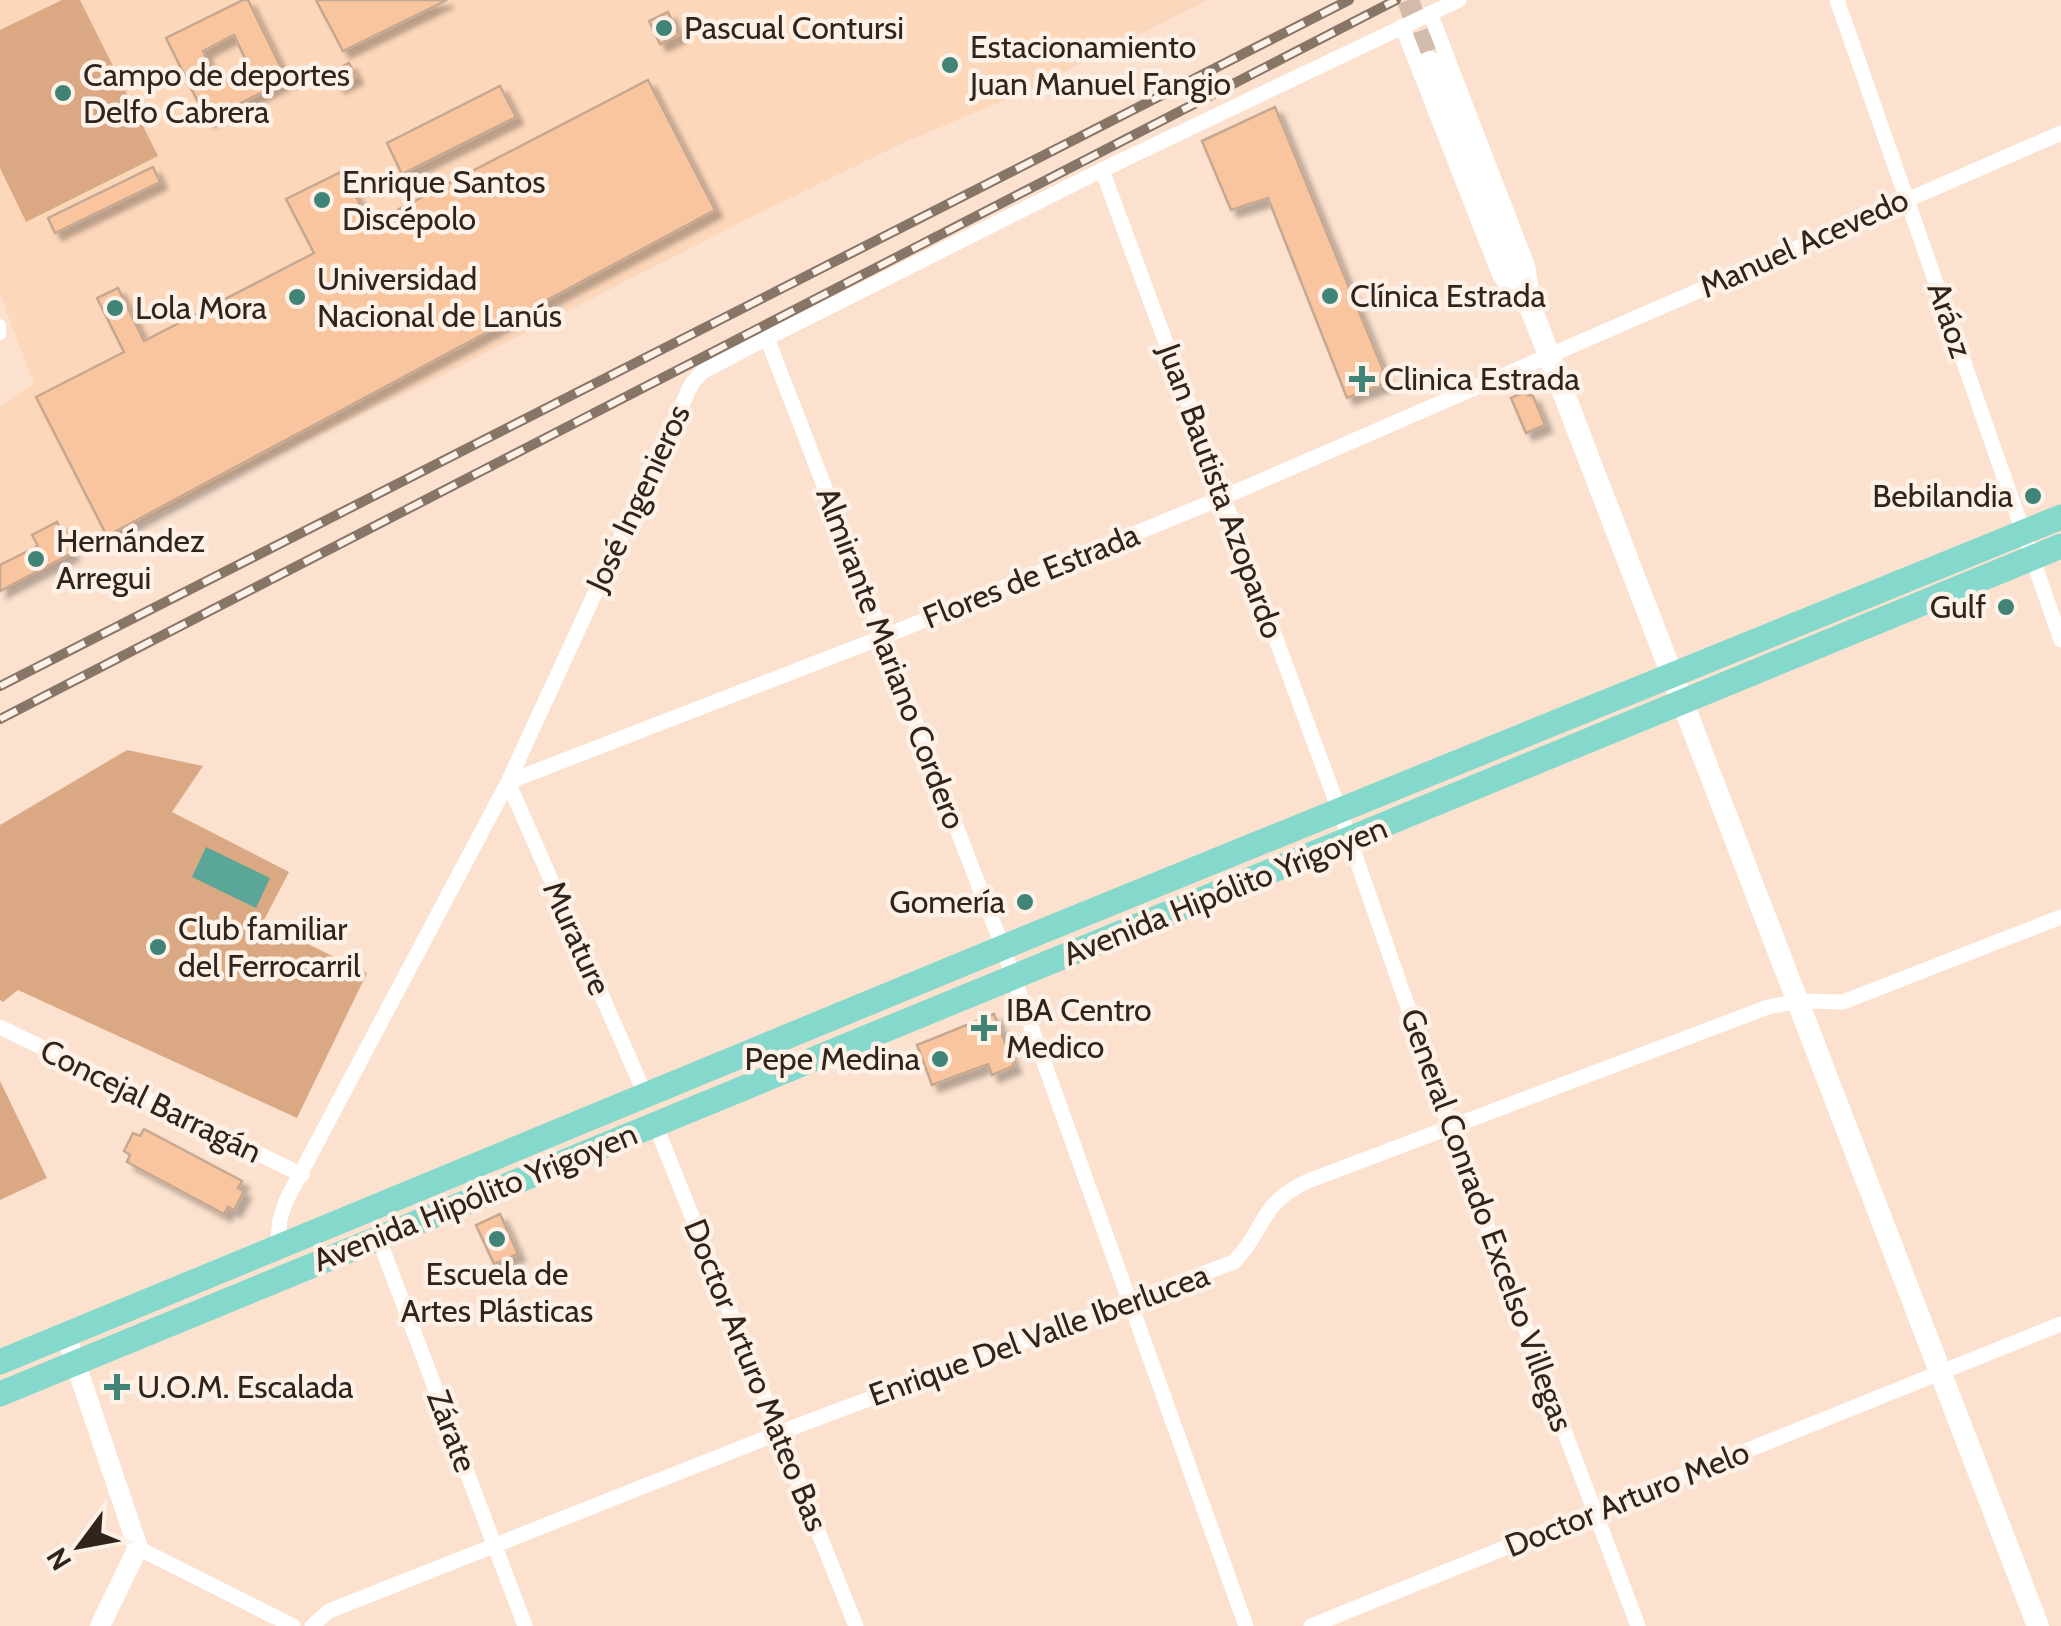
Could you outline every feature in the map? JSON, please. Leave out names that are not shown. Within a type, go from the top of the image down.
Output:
[{"type":"main road","points":[[1430,62],[1537,324],[2038,1626]]},
{"type":"main road","name":"Avenida Hipólito Yrigoyen","points":[[0,1362],[645,1094],[2061,517]]},
{"type":"main road","name":"Avenida Hipólito Yrigoyen","points":[[0,1394],[2061,546]]},
{"type":"street","name":"José Ingenieros","points":[[277,1247],[280,1219],[508,782],[692,383],[702,372],[1102,170],[1459,0]]},
{"type":"street","name":"Aráoz","points":[[1838,0],[2061,640]]},
{"type":"street","points":[[1430,12],[1528,268],[1537,324]]},
{"type":"street","points":[[1402,26],[1500,276],[1537,324]]},
{"type":"street","name":"Manuel Acevedo","points":[[1548,356],[2061,133]]},
{"type":"street","name":"Juan Bautista Azopardo","points":[[1102,170],[1340,812]]},
{"type":"street","points":[[0,325],[0,334]]},
{"type":"street","name":"Almirante Mariano Cordero","points":[[768,338],[1013,977],[1246,1626]]},
{"type":"street","name":"Flores de Estrada","points":[[508,782],[882,637],[1224,497],[1548,356]]},
{"type":"street","name":"Murature","points":[[508,782],[645,1094]]},
{"type":"street","name":"General Conrado Excelso Villegas","points":[[1340,812],[1450,1128],[1638,1626]]},
{"type":"street","name":"Enrique Del Valle Iberlucea","points":[[312,1626],[329,1611],[780,1432],[1234,1262],[1271,1204],[1284,1192],[1768,1007],[1799,1001],[1843,1002],[2061,916]]},
{"type":"street","name":"Concejal Barragán","points":[[0,1028],[302,1175]]},
{"type":"street","name":"Doctor Arturo Mateo Bas","points":[[655,1124],[856,1626]]},
{"type":"street","name":"Zárate","points":[[378,1237],[525,1626]]},
{"type":"street","name":"Doctor Arturo Melo","points":[[1311,1626],[2061,1324]]},
{"type":"street","points":[[66,1334],[138,1548],[100,1626]]},
{"type":"street","points":[[138,1548],[293,1626]]},
{"type":"shaded area","name":"Universidad Nacional de Lanús","points":[[0,0],[1207,0],[1026,91],[905,142],[737,224],[445,374],[201,491],[0,594],[0,406],[34,384],[0,294]]},
{"type":"shaded area","name":"Campo de deportes Delfo Cabrera","points":[[62,0],[80,0],[158,156],[26,222],[0,168],[0,30]]},
{"type":"shaded area","name":"Club familiar del Ferrocarril","points":[[127,750],[203,766],[172,812],[289,872],[263,922],[367,973],[297,1118],[18,990],[3,1002],[0,1000],[0,825]]},
{"type":"shaded area","points":[[0,1081],[47,1178],[0,1200]]},
{"type":"water","points":[[206,847],[270,878],[256,908],[192,877]]},
{"type":"building","points":[[248,0],[287,80],[207,120],[166,38]],"holes":[[[234,35],[249,67],[218,82],[203,51]]]},
{"type":"building","points":[[316,0],[447,0],[343,51]]},
{"type":"building","name":"Pascual Contursi","points":[[668,12],[679,35],[660,44],[649,21]]},
{"type":"building","points":[[349,63],[356,77],[338,86],[331,72]]},
{"type":"building","points":[[648,80],[715,210],[107,536],[36,397],[124,352],[97,298],[118,288],[144,341],[314,253],[286,199],[343,171],[370,224]]},
{"type":"building","points":[[500,86],[516,117],[402,174],[387,143]]},
{"type":"building","name":"Clínica Estrada","points":[[1275,107],[1388,382],[1347,398],[1268,198],[1231,210],[1202,141]]},
{"type":"building","points":[[153,167],[160,182],[55,233],[48,218]]},
{"type":"building","points":[[1522,393],[1533,396],[1545,425],[1526,433],[1511,398]]},
{"type":"building","name":"Hernández Arregui","points":[[57,522],[72,553],[0,591],[0,565],[38,546],[32,535]]},
{"type":"building","points":[[994,1014],[1014,1066],[992,1075],[988,1064],[932,1085],[917,1045]]},
{"type":"building","points":[[144,1129],[242,1181],[238,1188],[244,1191],[234,1210],[228,1207],[224,1214],[127,1162],[130,1155],[124,1151],[133,1133],[140,1136]]},
{"type":"building","name":"Escuela de Artes Plásticas","points":[[500,1214],[518,1254],[494,1264],[476,1225]]},
{"type":"tunnel","points":[[1408,0],[1430,62]]},
{"type":"railway","points":[[0,686],[1349,0]]},
{"type":"railway","points":[[0,719],[1396,0]]},
{"type":"place","name":"Pascual Contursi","points":[[664,28]]},
{"type":"place","name":"Estacionamiento Juan Manuel Fangio","points":[[950,65]]},
{"type":"place","name":"Campo de deportes Delfo Cabrera","points":[[63,93]]},
{"type":"place","name":"Enrique Santos Discépolo","points":[[322,200]]},
{"type":"place","name":"Clínica Estrada","points":[[1330,296]]},
{"type":"place","name":"Universidad Nacional de Lanús","points":[[297,297]]},
{"type":"place","name":"Lola Mora","points":[[115,308]]},
{"type":"place","name":"Clinica Estrada","points":[[1362,379]]},
{"type":"place","name":"Bebilandia","points":[[2033,496]]},
{"type":"place","name":"Hernández Arregui","points":[[36,559]]},
{"type":"place","name":"Gulf","points":[[2006,607]]},
{"type":"place","name":"Gomería","points":[[1025,902]]},
{"type":"place","name":"Club familiar del Ferrocarril","points":[[158,947]]},
{"type":"place","name":"IBA Centro Medico","points":[[984,1028]]},
{"type":"place","name":"Pepe Medina","points":[[940,1059]]},
{"type":"place","name":"Escuela de Artes Plásticas","points":[[497,1239]]},
{"type":"place","name":"U.O.M. Escalada","points":[[117,1387]]}]
